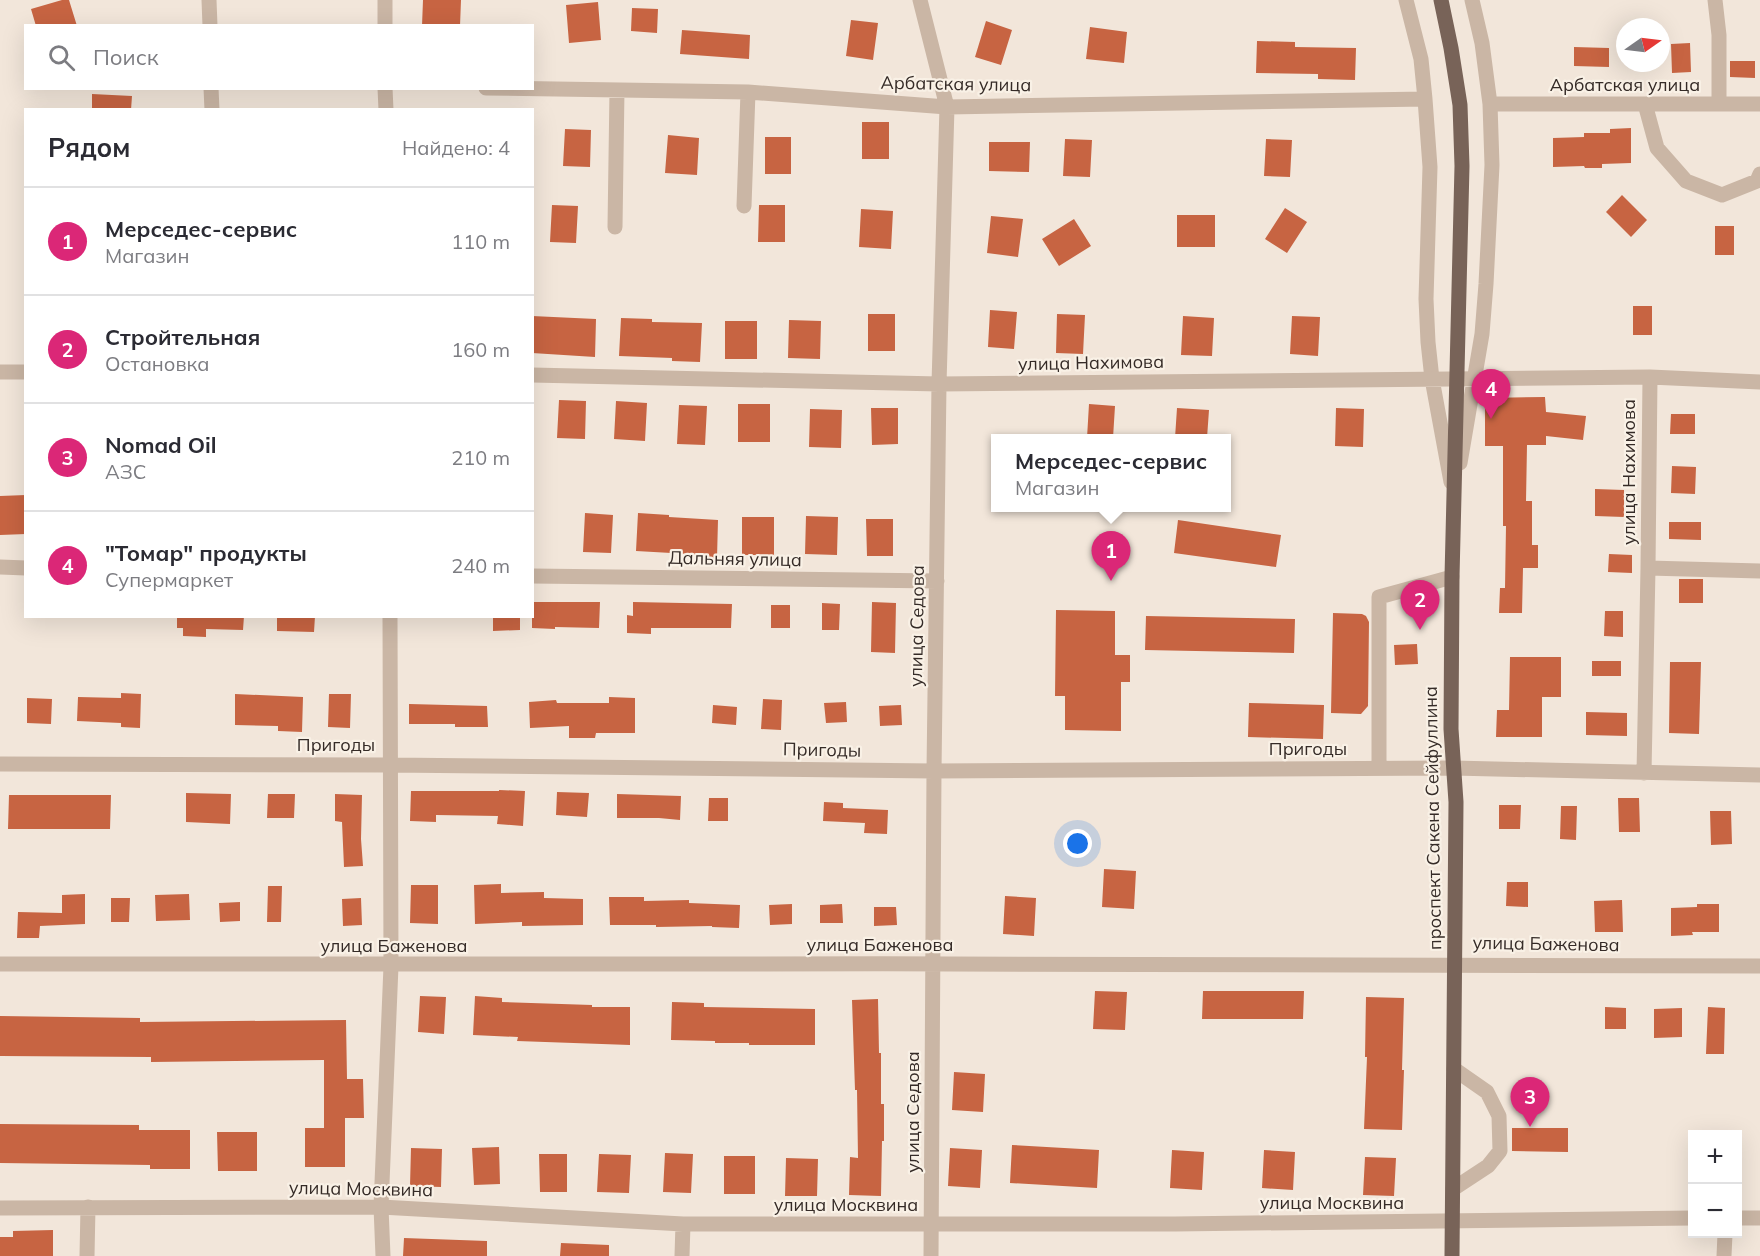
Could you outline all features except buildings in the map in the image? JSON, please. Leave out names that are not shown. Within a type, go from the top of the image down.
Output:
[{"type":"main road","name":"проспект Сакена Сейфуллина","points":[[1441,0],[1460,105],[1462,166],[1452,577],[1451,729],[1456,802],[1452,1256]]},
{"type":"street","points":[[209,0],[210,24]]},
{"type":"street","points":[[385,0],[385,24]]},
{"type":"street","name":"улица Седова","points":[[920,0],[947,107],[939,384],[931,1256]]},
{"type":"street","points":[[1406,0],[1421,59],[1430,167],[1426,299],[1428,342],[1432,379],[1454,498]]},
{"type":"street","points":[[1454,498],[1482,334],[1492,165],[1490,104],[1482,43],[1472,0]]},
{"type":"street","points":[[1715,0],[1719,35],[1719,105]]},
{"type":"street","name":"Арбатская улица","points":[[534,89],[748,92],[947,107],[1425,99]]},
{"type":"street","points":[[211,90],[212,108]]},
{"type":"street","points":[[385,90],[386,108]]},
{"type":"street","points":[[615,226],[617,90]]},
{"type":"street","points":[[744,206],[748,92]]},
{"type":"street","name":"Арбатская улица","points":[[1490,104],[1760,104]]},
{"type":"street","points":[[1645,104],[1658,148],[1686,182],[1722,195],[1757,181],[1760,174]]},
{"type":"street","points":[[0,372],[24,372]]},
{"type":"street","name":"улица Нахимова","points":[[534,375],[939,384],[1650,377],[1760,382]]},
{"type":"street","name":"улица Нахимова","points":[[1648,568],[1650,377]]},
{"type":"street","points":[[0,567],[24,568]]},
{"type":"street","points":[[1644,773],[1648,568],[1760,571]]},
{"type":"street","name":"Дальняя улица","points":[[534,576],[937,581]]},
{"type":"street","points":[[1379,768],[1379,597],[1452,577]]},
{"type":"street","points":[[383,1256],[381,1207],[391,966],[390,618]]},
{"type":"street","name":"Пригоды","points":[[0,764],[392,765],[934,771],[1453,768],[1760,775]]},
{"type":"street","name":"улица Баженова","points":[[0,964],[391,966],[1454,963],[1760,966]]},
{"type":"street","points":[[1453,1189],[1488,1166],[1500,1151],[1499,1116],[1487,1092],[1454,1069]]},
{"type":"street","points":[[87,1256],[88,1207]]},
{"type":"street","name":"улица Москвина","points":[[0,1208],[381,1207],[683,1224],[1452,1222],[1688,1218]]},
{"type":"street","points":[[1742,1218],[1760,1218]]},
{"type":"street","points":[[682,1256],[683,1224]]},
{"type":"street","points":[[1724,1256],[1725,1238]]},
{"type":"place","name":"\"Томар\" продукты","points":[[1491,419]]},
{"type":"place","name":"Мерседес-сервис","points":[[1111,581]]},
{"type":"place","name":"Стройтельная","points":[[1420,630]]},
{"type":"place","name":"Nomad Oil","points":[[1530,1127]]}]
